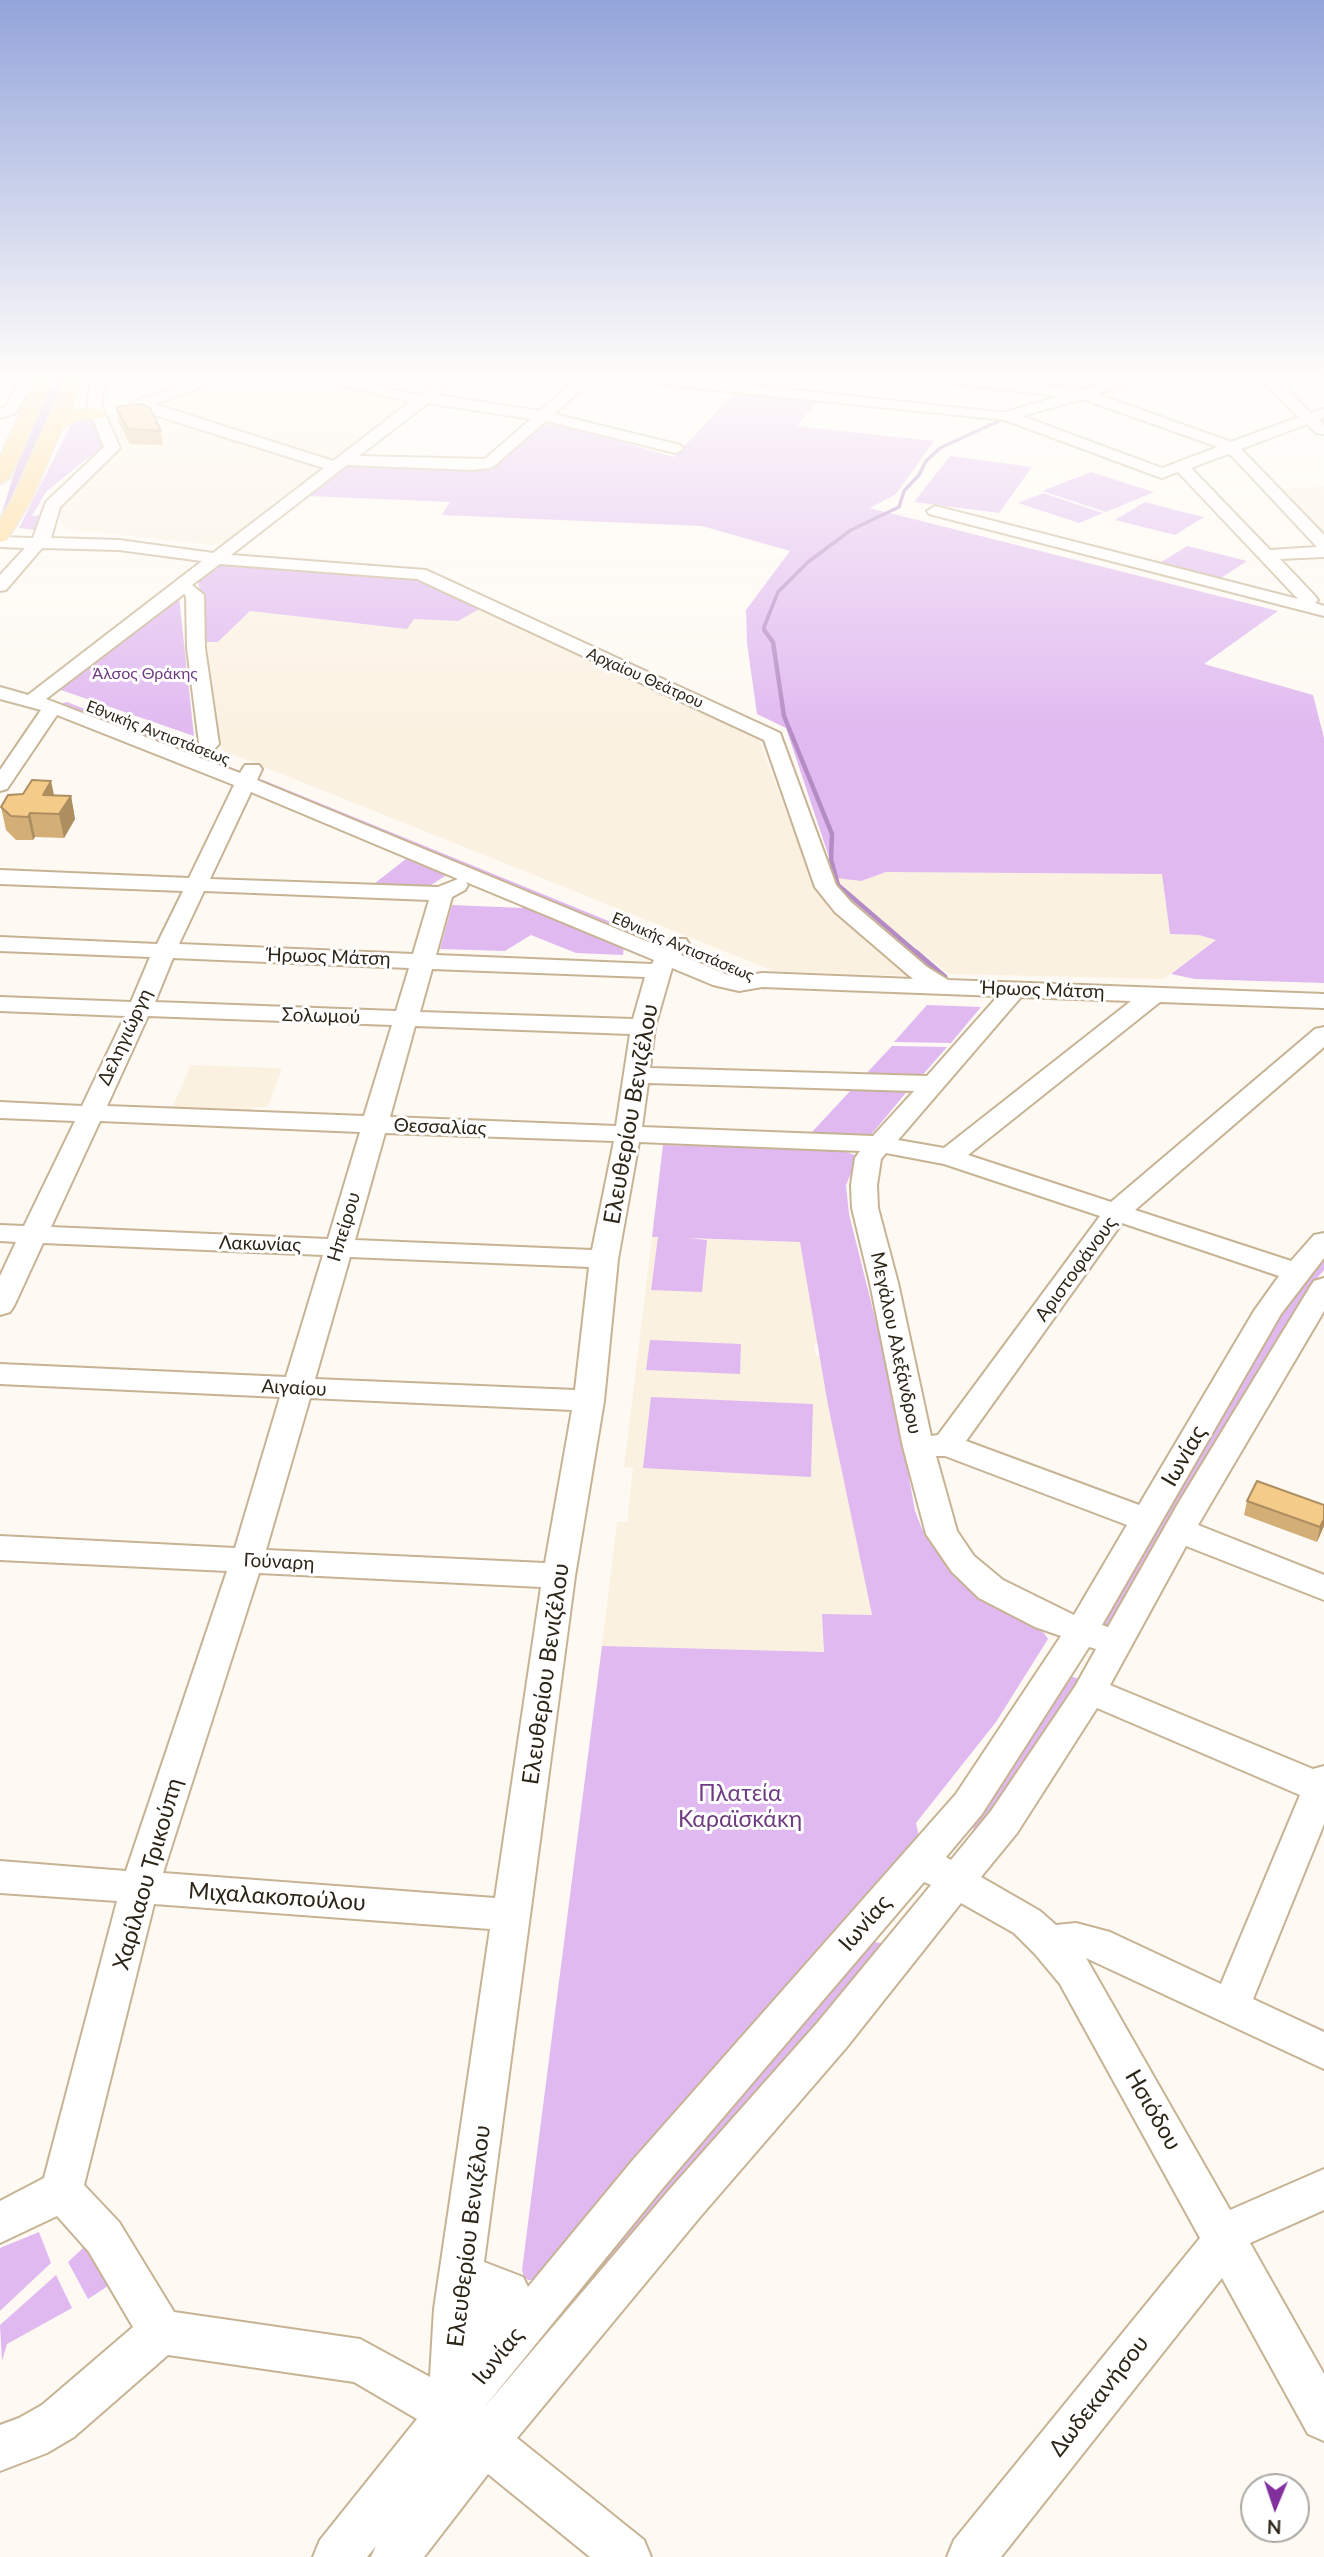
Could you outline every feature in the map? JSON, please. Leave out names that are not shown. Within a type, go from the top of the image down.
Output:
[{"type":"main road","points":[[0,536],[23,497]]},
{"type":"street","points":[[0,586],[42,539],[52,505],[60,497]]},
{"type":"street","points":[[0,785],[9,758],[44,699],[180,587],[297,497]]},
{"type":"street","points":[[1210,497],[1312,603],[1324,611]]},
{"type":"street","points":[[1278,497],[1324,545]]},
{"type":"street","points":[[935,511],[1312,603]]},
{"type":"street","points":[[0,536],[42,539]]},
{"type":"street","points":[[0,543],[42,539]]},
{"type":"street","name":"Αρχαίου Θεάτρου","points":[[42,539],[420,574],[764,731],[773,737],[825,887],[843,907],[919,972],[941,986]]},
{"type":"street","points":[[0,543],[23,552],[24,561]]},
{"type":"street","points":[[1264,555],[1324,552]]},
{"type":"street","points":[[180,587],[190,590],[195,596],[196,649],[209,744],[202,751]]},
{"type":"street","name":"Εθνικής Αντιστάσεως","points":[[0,674],[44,699],[249,776],[721,980],[739,984],[762,980]]},
{"type":"street","name":"Εθνικής Αντιστάσεως","points":[[0,693],[44,699],[202,751],[249,776],[471,876],[668,957]]},
{"type":"street","name":"Δεληγιώργη","points":[[0,1306],[140,1009],[164,950],[249,776]]},
{"type":"street","points":[[0,877],[442,894],[471,876]]},
{"type":"street","name":"Ηπείρου","points":[[246,1560],[408,1019],[442,894]]},
{"type":"street","name":"Ήρωος Μάτση","points":[[0,944],[423,961],[668,957]]},
{"type":"street","name":"Ελευθερίου Βενιζέλου","points":[[469,2428],[456,2309],[559,1576],[589,1401],[604,1259],[628,1134],[643,1027],[668,957]]},
{"type":"street","name":"Ήρωος Μάτση","points":[[762,980],[1324,1001]]},
{"type":"street","name":"Μεγάλου Αλεξάνδρου","points":[[1013,989],[1009,998],[868,1158],[864,1185],[865,1208],[932,1446],[942,1534],[973,1575],[1023,1607],[1101,1638],[1121,1634]]},
{"type":"street","points":[[1101,992],[1121,1021]]},
{"type":"street","points":[[949,1157],[1155,994]]},
{"type":"street","name":"Σολωμού","points":[[0,1004],[643,1027]]},
{"type":"street","name":"Αριστοφάνους","points":[[932,1446],[1117,1211],[1324,1034]]},
{"type":"street","points":[[636,1075],[933,1084]]},
{"type":"street","name":"Θεσσαλίας","points":[[0,1110],[879,1144],[949,1157],[1117,1211],[1310,1280]]},
{"type":"street","name":"Λακωνίας","points":[[0,1233],[604,1259]]},
{"type":"street","name":"Ιωνίας","points":[[337,2557],[469,2428],[685,2203],[832,2035],[1004,1822],[1090,1691],[1179,1530],[1310,1280],[1324,1241]]},
{"type":"street","name":"Ιωνίας","points":[[395,2557],[469,2428],[647,2175],[969,1804],[1082,1631],[1268,1311],[1310,1280]]},
{"type":"street","name":"Αιγαίου","points":[[0,1374],[589,1401]]},
{"type":"street","points":[[932,1446],[1146,1520]]},
{"type":"street","points":[[1179,1530],[1324,1588]]},
{"type":"street","name":"Γούναρη","points":[[0,1548],[559,1576]]},
{"type":"street","name":"Χαρίλαου Τρικούπη","points":[[62,2191],[140,1886],[246,1560]]},
{"type":"street","points":[[1090,1691],[1322,1784],[1231,2006]]},
{"type":"street","name":"Ησιόδου","points":[[919,1860],[1027,1922],[1049,1942],[1074,1972],[1324,2418]]},
{"type":"street","name":"Μιχαλακοπούλου","points":[[0,1877],[512,1915]]},
{"type":"street","points":[[1049,1942],[1065,1939],[1087,1941],[1324,2051]]},
{"type":"street","points":[[1223,2234],[1324,2189]]},
{"type":"street","points":[[0,2223],[62,2191],[104,2237],[161,2332]]},
{"type":"street","name":"Δωδεκανήσου","points":[[971,2557],[1216,2251],[1223,2234]]},
{"type":"street","points":[[0,2448],[32,2437],[58,2421],[161,2332],[360,2361],[469,2428],[627,2557]]},
{"type":"shaded area","points":[[7,497],[14,497],[14,498],[0,519]]},
{"type":"shaded area","points":[[65,497],[284,497],[225,543],[212,545],[64,529],[57,511]]},
{"type":"shaded area","points":[[1284,497],[1324,497],[1324,538]]},
{"type":"shaded area","points":[[481,608],[757,735],[816,890],[841,918],[907,976],[774,971],[222,750],[207,643],[219,642],[250,611],[407,629],[414,618],[457,621]]},
{"type":"shaded area","points":[[886,872],[1162,874],[1170,934],[1199,935],[1217,940],[1163,979],[949,974],[868,910],[836,878],[861,881]]},
{"type":"shaded area","points":[[191,1065],[282,1068],[268,1107],[253,1107],[250,1114],[232,1113],[233,1110],[223,1109],[221,1113],[171,1110]]},
{"type":"shaded area","points":[[652,1237],[800,1242],[819,1344],[814,1344],[816,1356],[821,1356],[872,1616],[824,1652],[602,1646],[617,1522],[627,1522],[633,1468],[624,1467]]},
{"type":"green space","points":[[34,497],[43,497],[32,516],[42,515],[36,530],[19,528]]},
{"type":"green space","points":[[339,497],[890,497],[870,508],[1278,611],[1204,664],[1313,695],[1324,738],[1324,983],[1195,979],[1171,974],[1216,940],[1199,935],[1170,934],[1162,874],[886,872],[861,881],[836,878],[786,728],[757,714],[756,707],[747,643],[746,610],[790,551],[702,526],[442,515],[450,502]]},
{"type":"green space","points":[[918,497],[1010,497],[999,513],[914,502]]},
{"type":"green space","points":[[1032,497],[1056,497],[1103,513],[1079,523],[1018,503]]},
{"type":"green space","points":[[1061,497],[1141,497],[1106,512]]},
{"type":"green space","points":[[1145,502],[1204,517],[1175,535],[1115,520]]},
{"type":"green space","points":[[1187,546],[1247,561],[1215,582],[1155,566]]},
{"type":"green space","points":[[220,565],[419,579],[481,608],[458,621],[414,619],[407,629],[250,611],[218,642],[207,642],[198,579]]},
{"type":"green space","name":"Άλσος Θράκης","points":[[179,597],[194,736],[58,689]]},
{"type":"green space","points":[[67,702],[240,771],[233,773],[62,703]]},
{"type":"green space","points":[[263,780],[660,942],[661,945],[260,782]]},
{"type":"green space","points":[[406,859],[445,876],[428,887],[375,883]]},
{"type":"green space","points":[[452,905],[522,908],[525,905],[624,945],[623,955],[576,953],[531,935],[505,951],[440,949]]},
{"type":"green space","points":[[927,1005],[981,1007],[951,1043],[894,1042]]},
{"type":"green space","points":[[892,1046],[947,1047],[920,1078],[863,1077]]},
{"type":"green space","points":[[853,1088],[909,1089],[871,1135],[811,1133]]},
{"type":"green space","name":"Πλατεία Καραϊσκάκη","points":[[663,1145],[840,1150],[855,1155],[856,1162],[846,1185],[849,1214],[894,1394],[915,1511],[922,1529],[952,1569],[991,1602],[1044,1633],[1048,1639],[996,1722],[916,1823],[919,1837],[536,2280],[528,2280],[522,2270],[602,1646],[824,1652],[822,1614],[872,1615],[828,1405],[800,1242],[688,1238],[707,1240],[702,1292],[651,1290],[658,1237],[652,1237]]},
{"type":"green space","points":[[1324,1254],[1324,1270],[1313,1283],[1111,1627],[1105,1629],[1099,1620],[1301,1280]]},
{"type":"green space","points":[[650,1340],[741,1344],[740,1374],[646,1370]]},
{"type":"green space","points":[[651,1397],[813,1404],[811,1477],[643,1468]]},
{"type":"green space","points":[[1070,1676],[1080,1679],[983,1829],[976,1830],[968,1825]]},
{"type":"green space","points":[[870,1941],[880,1943],[882,1952],[548,2340],[541,2335],[597,2259]]},
{"type":"green space","points":[[39,2232],[51,2263],[0,2311],[0,2248]]},
{"type":"green space","points":[[84,2247],[108,2286],[88,2299],[68,2262]]},
{"type":"green space","points":[[56,2275],[72,2308],[7,2344],[2,2361],[0,2325]]},
{"type":"building","points":[[32,780],[51,781],[43,795],[71,796],[59,814],[30,813],[28,817],[11,816],[1,807],[8,795],[23,794]]},
{"type":"building","points":[[1257,1481],[1324,1505],[1324,1519],[1320,1527],[1247,1501]]},
{"type":"waterway","points":[[765,631],[778,592],[808,562],[851,530],[899,507],[902,497]]},
{"type":"waterway","points":[[765,631],[773,642],[784,716],[832,834],[831,859],[838,885],[918,954]]},
{"type":"waterway","points":[[916,952],[945,977]]}]
